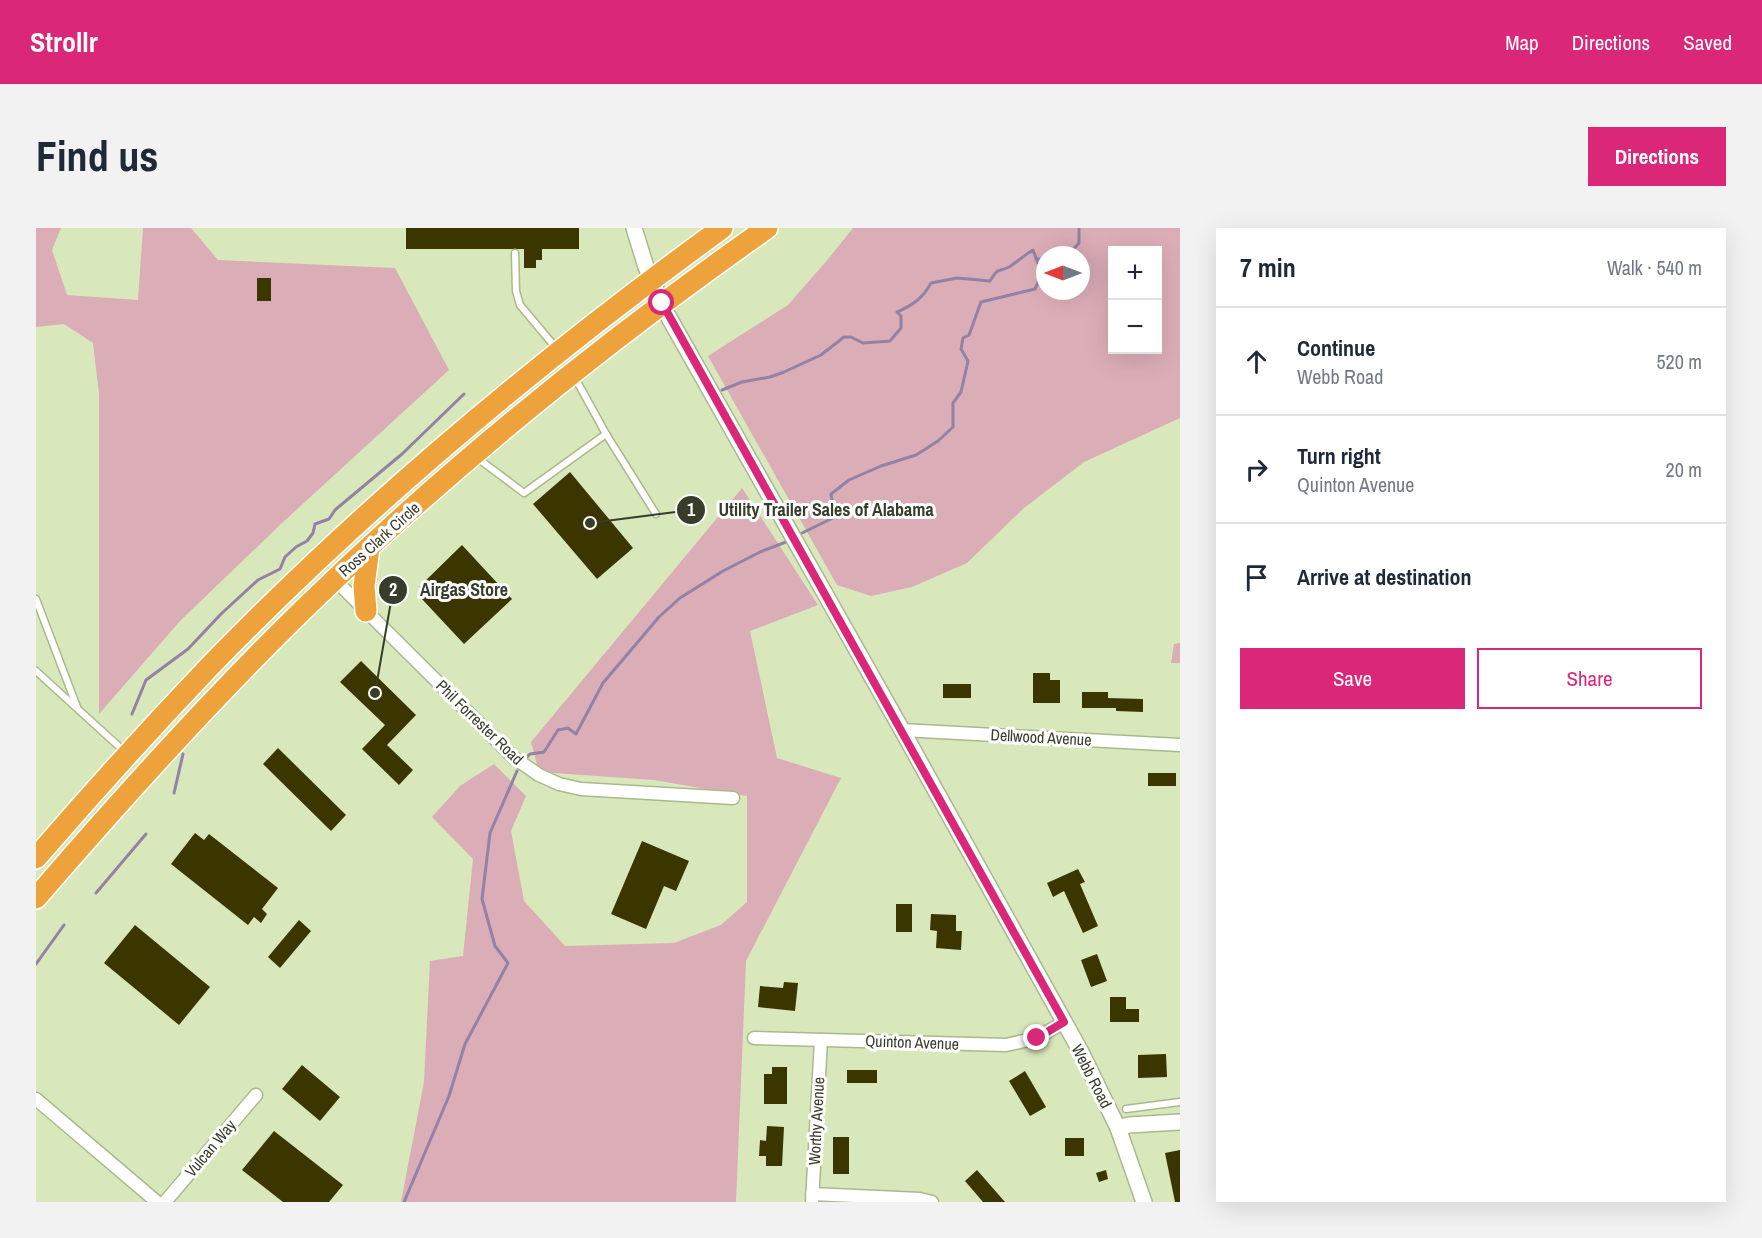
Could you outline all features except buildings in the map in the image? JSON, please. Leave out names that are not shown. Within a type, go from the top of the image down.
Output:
[{"type":"highway","name":"Ross Clark Circle","points":[[36,858],[161,718],[317,561],[422,465],[558,351],[651,279],[722,228]]},
{"type":"highway","name":"Ross Clark Circle","points":[[36,898],[179,736],[335,579],[473,454],[572,373],[662,303],[767,228]]},
{"type":"highway","points":[[558,351],[572,373]]},
{"type":"highway","points":[[366,610],[364,577],[369,548]]},
{"type":"highway","points":[[317,561],[335,579]]},
{"type":"highway","points":[[161,718],[179,736]]},
{"type":"street","name":"Webb Road","points":[[634,228],[651,279],[662,303],[1064,1022],[1118,1128],[1144,1202]]},
{"type":"street","name":"Phil Forrester Road","points":[[335,579],[513,757],[539,775],[559,783],[600,791],[733,798]]},
{"type":"street","name":"Dellwood Avenue","points":[[902,730],[1180,745]]},
{"type":"street","name":"Quinton Avenue","points":[[754,1038],[1006,1045],[1037,1038],[1064,1022]]},
{"type":"street","name":"Worthy Avenue","points":[[812,1198],[820,1040]]},
{"type":"street","name":"Vulcan Way","points":[[165,1202],[256,1095]]},
{"type":"street","points":[[36,1099],[157,1202]]},
{"type":"street","points":[[1118,1128],[1130,1125],[1180,1122]]},
{"type":"street","points":[[812,1198],[920,1199],[932,1202]]},
{"type":"lane","points":[[515,253],[516,291],[520,305],[558,351]]},
{"type":"lane","points":[[572,373],[606,434],[656,514]]},
{"type":"lane","points":[[473,454],[524,494],[606,434]]},
{"type":"lane","points":[[36,599],[77,708]]},
{"type":"lane","points":[[36,671],[127,754]]},
{"type":"lane","points":[[1126,1109],[1180,1102]]},
{"type":"shaded area","points":[[36,228],[61,228],[52,250],[67,295],[138,300],[143,228],[191,228],[218,260],[395,268],[449,370],[282,523],[180,621],[99,714],[99,394],[93,343],[64,324],[36,327]]},
{"type":"shaded area","points":[[853,228],[1180,228],[1180,418],[1084,462],[1024,508],[967,563],[912,587],[871,596],[837,585],[708,356],[788,305]]},
{"type":"shaded area","points":[[742,488],[818,605],[750,631],[777,758],[841,778],[746,961],[736,1202],[401,1202],[424,1082],[430,961],[463,956],[473,859],[432,817],[460,786],[494,764],[526,796],[511,831],[524,901],[565,946],[674,943],[721,925],[747,902],[747,796],[654,780],[539,772],[531,742]]},
{"type":"shaded area","points":[[1180,643],[1180,663],[1171,663],[1174,644]]},
{"type":"waterway","points":[[1076,246],[1079,243],[1079,228]]},
{"type":"waterway","points":[[722,390],[742,382],[784,372],[821,355],[844,337],[851,337],[863,343],[890,341],[901,328],[901,316],[897,312],[917,300],[931,283],[957,278],[990,281],[997,272],[1009,267],[1033,250],[1042,274],[1035,289],[981,302],[969,335],[963,338],[961,349],[968,361],[961,392],[953,403],[953,427],[938,441],[916,455],[881,466],[849,480],[831,494],[835,517],[802,533]]},
{"type":"waterway","points":[[132,714],[146,680],[188,649],[258,580],[280,569],[285,557],[307,541],[313,533],[315,524],[329,519],[335,510],[402,454],[464,394]]},
{"type":"waterway","points":[[527,757],[530,754],[544,752],[558,730],[568,728],[576,734],[603,683],[659,617],[680,598],[723,571],[786,542]]},
{"type":"waterway","points":[[174,793],[183,754]]},
{"type":"waterway","points":[[404,1202],[449,1096],[465,1044],[508,963],[495,946],[482,899],[490,833],[517,771]]},
{"type":"waterway","points":[[96,893],[146,834]]},
{"type":"waterway","points":[[36,964],[64,925]]},
{"type":"place","name":"Utility Trailer Sales of Alabama","points":[[590,523]]},
{"type":"place","name":"Airgas Store","points":[[375,693]]},
{"type":"route","points":[[662,303],[1064,1022],[1037,1038]]}]
